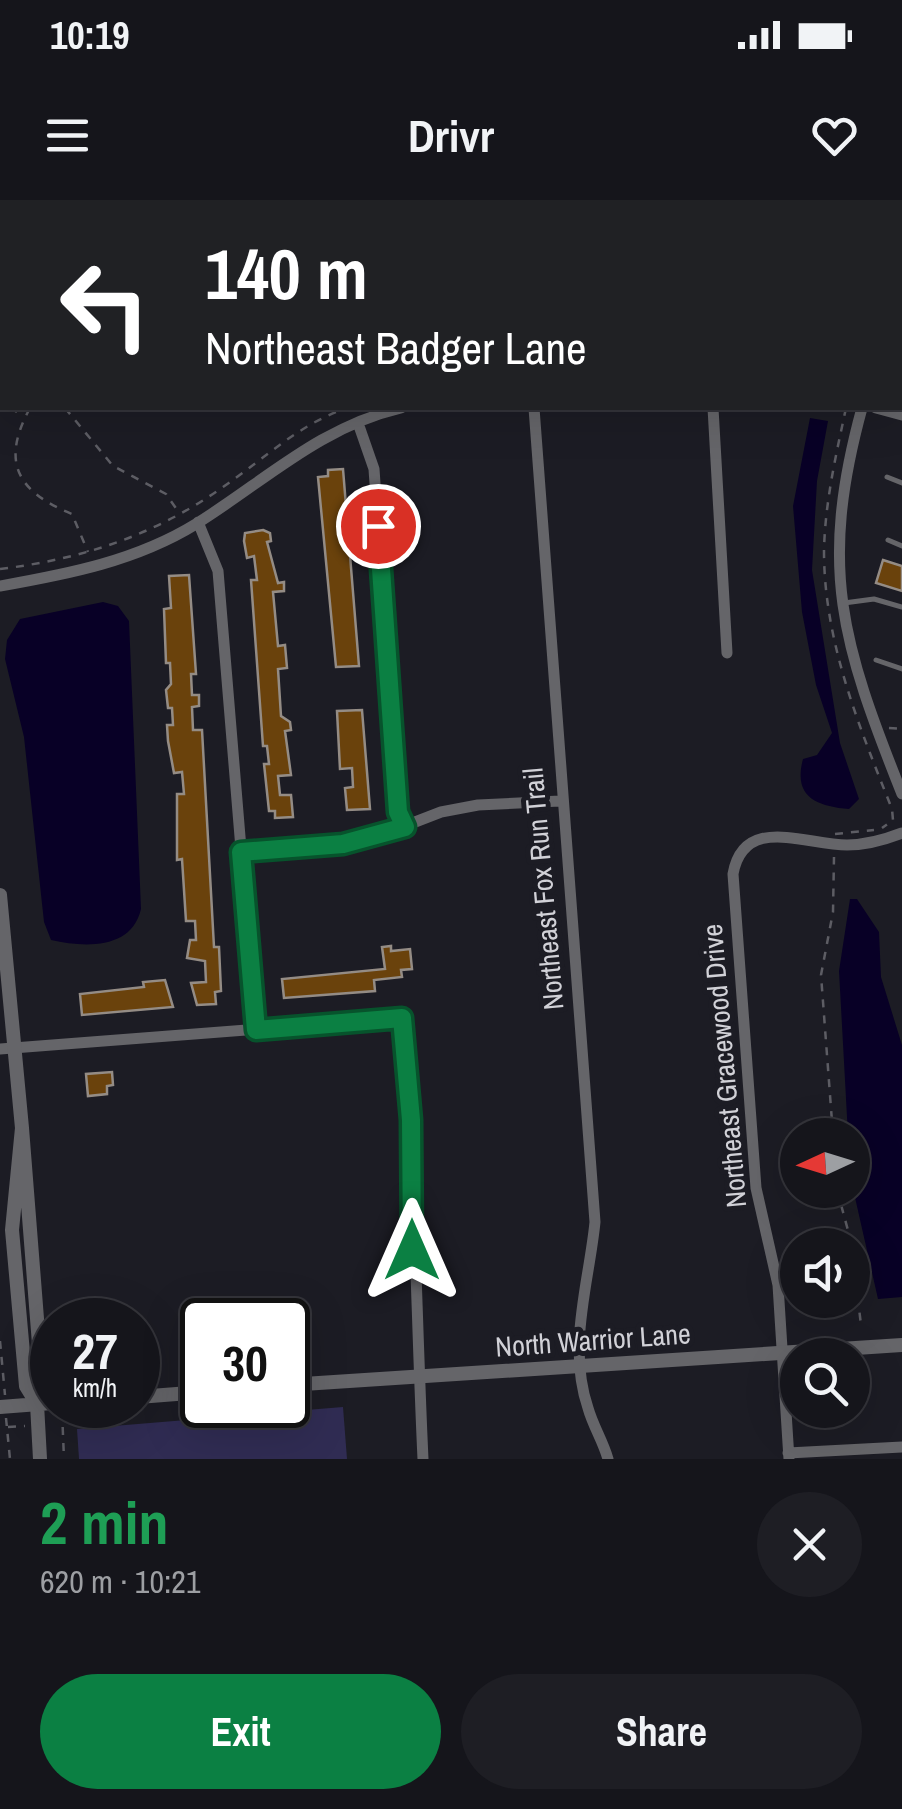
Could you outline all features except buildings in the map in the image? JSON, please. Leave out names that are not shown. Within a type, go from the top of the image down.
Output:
[{"type":"street","points":[[0,586],[88,569],[136,554],[198,522],[286,458],[358,422],[396,410]]},
{"type":"street","name":"Northeast Fox Run Trail","points":[[534,410],[560,801],[595,1222],[579,1316],[582,1366],[587,1407],[608,1459]]},
{"type":"street","points":[[713,410],[727,652]]},
{"type":"street","points":[[861,410],[845,468],[839,514],[841,604],[862,692],[902,794]]},
{"type":"street","points":[[358,422],[374,469],[398,812],[405,827]]},
{"type":"street","points":[[198,522],[218,571],[256,1030]]},
{"type":"street","points":[[241,852],[343,844],[478,805],[560,801]]},
{"type":"street","points":[[834,838],[876,843],[902,833]]},
{"type":"street","name":"Northeast Gracewood Drive","points":[[781,1338],[778,1285],[756,1188],[733,874],[737,856],[751,840],[771,835],[834,838]]},
{"type":"street","points":[[0,895],[7,1049],[22,1128],[35,1298]]},
{"type":"street","points":[[7,1049],[402,1018],[411,1120],[412,1250],[423,1459]]},
{"type":"street","name":"North Warrior Lane","points":[[870,1346],[902,1344]]},
{"type":"street","name":"North Warrior Lane","points":[[310,1383],[780,1352]]},
{"type":"street","points":[[3,1407],[30,1405]]},
{"type":"street","points":[[40,1459],[43,1428]]},
{"type":"street","name":"Northeast Gracewood Drive","points":[[786,1428],[788,1456]]},
{"type":"street","points":[[788,1456],[902,1446]]},
{"type":"lane","points":[[887,477],[902,483]]},
{"type":"lane","points":[[888,540],[902,546]]},
{"type":"lane","points":[[841,604],[874,599],[902,606]]},
{"type":"lane","points":[[876,660],[902,669]]},
{"type":"path","points":[[13,410],[22,415]]},
{"type":"path","points":[[14,426],[28,410]]},
{"type":"path","points":[[67,410],[113,466],[166,494],[181,515]]},
{"type":"path","points":[[0,569],[88,554],[181,515],[307,426],[343,410]]},
{"type":"path","points":[[21,490],[72,514],[88,554]]},
{"type":"path","points":[[832,1118],[821,976],[833,912],[834,838],[880,829],[892,820]]},
{"type":"path","points":[[860,1318],[861,1325]]},
{"type":"path","points":[[0,1342],[10,1459]]},
{"type":"path","points":[[62,1428],[64,1459]]},
{"type":"shaded area","points":[[810,418],[828,421],[817,481],[812,570],[840,743],[859,799],[849,809],[817,802],[809,797],[801,782],[803,759],[817,755],[832,733],[816,685],[802,612],[793,506]]},
{"type":"shaded area","points":[[103,602],[118,606],[129,621],[141,909],[136,922],[118,938],[79,944],[51,940],[44,922],[24,737],[5,659],[7,640],[20,619]]},
{"type":"shaded area","points":[[850,899],[857,899],[879,932],[881,977],[902,1045],[902,1297],[878,1299],[870,1264],[870,1228],[862,1228],[857,1208],[870,1208],[870,1118],[847,1118],[839,971]]},
{"type":"shaded area","points":[[343,1407],[347,1459],[79,1459],[77,1429],[160,1428],[160,1422],[180,1420],[180,1428],[310,1428],[310,1410]]},
{"type":"route","points":[[378,526],[398,812],[405,827],[343,844],[241,852],[256,1030],[402,1018],[411,1120],[412,1250]]}]
